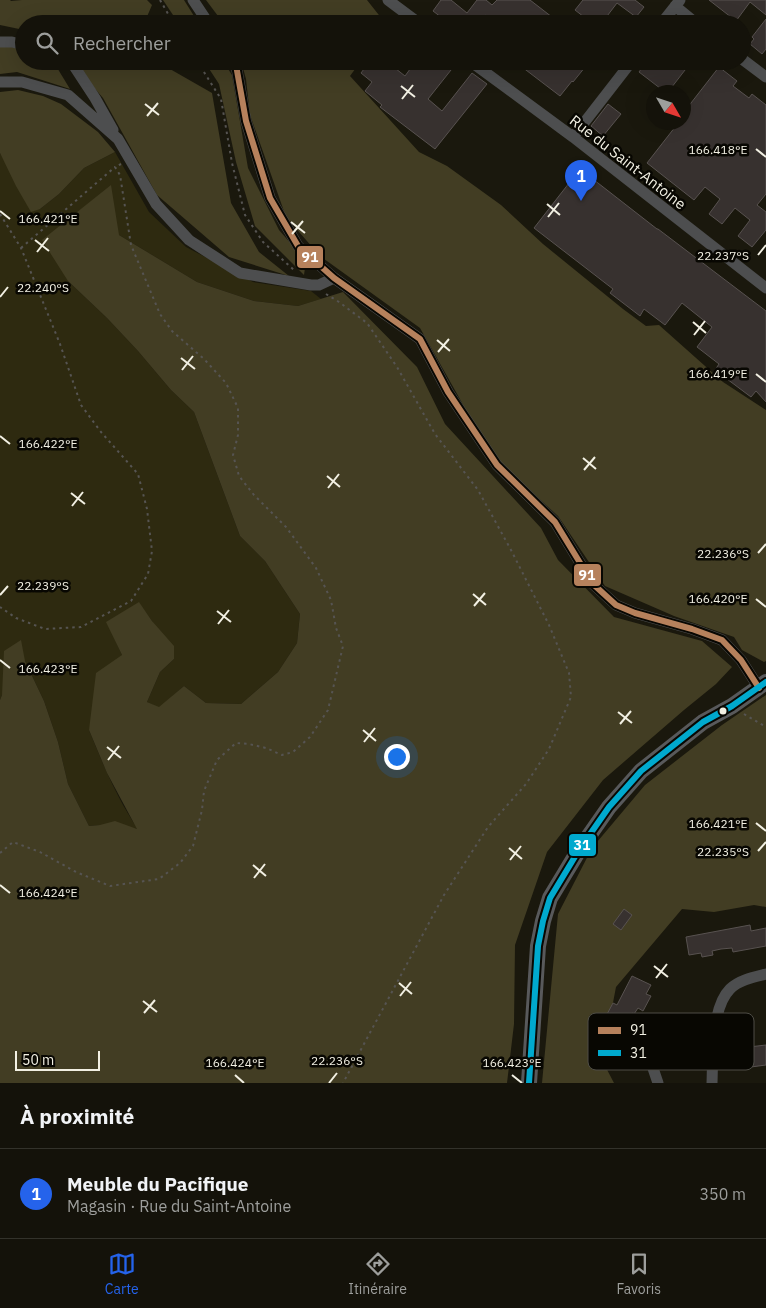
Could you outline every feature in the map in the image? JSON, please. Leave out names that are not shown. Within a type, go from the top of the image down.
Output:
[{"type":"main road","points":[[529,1083],[538,946],[550,898],[579,850],[609,807],[641,771],[703,722],[732,706],[762,685]]},
{"type":"street","points":[[193,0],[203,15]]},
{"type":"street","points":[[388,0],[408,15]]},
{"type":"street","points":[[668,15],[677,3],[688,15]]},
{"type":"street","points":[[0,42],[15,43]]},
{"type":"street","points":[[751,66],[766,77]]},
{"type":"street","points":[[77,70],[95,98],[156,204],[190,240],[240,273],[311,285],[319,285],[334,278]]},
{"type":"street","points":[[237,70],[246,121],[270,198],[298,246],[334,278],[420,339],[448,392],[497,465],[555,522],[593,584],[616,605],[635,613],[692,629],[722,640],[762,685]]},
{"type":"street","name":"Rue du Saint-Antoine","points":[[482,70],[573,137],[766,288]]},
{"type":"street","points":[[573,137],[625,70]]},
{"type":"street","points":[[0,82],[22,82],[68,95],[118,139]]},
{"type":"street","points":[[718,1013],[722,1000],[731,988],[748,979],[766,974]]},
{"type":"street","points":[[654,1070],[658,1083]]},
{"type":"street","points":[[712,1070],[712,1083]]},
{"type":"path","points":[[160,0],[169,15]]},
{"type":"path","points":[[203,70],[221,100],[232,163],[245,215],[263,242],[311,285],[367,322],[435,434],[478,490],[549,625],[569,673],[571,697],[549,749],[526,784],[488,827],[444,895],[343,1083]]},
{"type":"path","points":[[21,248],[116,167],[129,159]]},
{"type":"path","points":[[0,853],[13,842],[40,852],[76,872],[110,886],[159,879],[180,863],[193,846],[202,810],[204,791],[217,760],[236,743],[266,748],[282,755],[293,752],[310,737],[328,710],[343,646],[336,628],[331,600],[316,568],[286,526],[254,495],[239,476],[233,455],[238,435],[238,408],[226,383],[204,359],[172,331],[160,314],[131,245],[120,175],[116,167]]},
{"type":"path","points":[[0,214],[21,248],[60,344],[81,405],[100,432],[138,474],[147,509],[152,551],[148,574],[131,601],[81,627],[45,629],[16,618],[0,607]]},
{"type":"path","points":[[732,706],[766,727]]},
{"type":"shaded area","points":[[0,0],[147,0],[152,5],[148,15],[15,15],[15,28],[0,25]]},
{"type":"shaded area","points":[[163,0],[184,0],[193,15],[173,15]]},
{"type":"shaded area","points":[[206,0],[367,0],[379,15],[217,15]]},
{"type":"shaded area","points":[[0,44],[3,44],[15,48],[15,70],[58,70],[70,89],[17,72],[0,74]]},
{"type":"shaded area","points":[[79,70],[172,70],[212,93],[231,203],[259,252],[289,276],[229,257],[157,195],[103,98]]},
{"type":"shaded area","points":[[210,70],[229,70],[232,75],[248,168],[279,230],[306,261],[304,275],[255,226],[236,162],[219,84]]},
{"type":"shaded area","points":[[244,70],[354,70],[350,76],[419,152],[447,166],[501,205],[543,244],[623,309],[646,326],[659,325],[723,382],[766,410],[766,661],[764,662],[742,650],[734,637],[674,616],[605,586],[558,516],[487,451],[420,328],[320,256],[286,217],[250,115]]},
{"type":"shaded area","points":[[18,90],[43,96],[61,104],[98,132],[115,152],[84,168],[59,194],[40,209],[31,212],[0,153],[0,92]]},
{"type":"shaded area","points":[[115,152],[149,212],[186,247],[253,282],[311,291],[321,299],[298,306],[254,301],[197,282],[119,235],[68,281],[107,318],[171,390],[194,412],[240,536],[265,561],[300,614],[297,643],[278,672],[241,704],[206,703],[184,686],[159,708],[147,702],[160,672],[174,659],[152,621],[139,603],[107,622],[122,655],[89,730],[117,793],[138,829],[100,825],[89,826],[68,784],[58,742],[44,701],[25,661],[0,700],[0,153],[6,164],[40,209],[59,194],[84,168]]},
{"type":"shaded area","points":[[111,185],[119,235],[197,282],[254,301],[298,306],[343,292],[417,367],[445,424],[541,528],[558,560],[614,617],[702,641],[732,667],[716,684],[603,780],[547,852],[515,945],[514,1024],[507,1083],[0,1083],[0,700],[2,695],[4,651],[21,640],[25,661],[44,701],[58,742],[68,784],[89,826],[115,821],[137,829],[107,773],[89,730],[96,673],[122,655],[106,622],[139,602],[152,621],[174,646],[174,659],[160,672],[147,702],[159,707],[184,686],[206,703],[241,704],[278,672],[297,643],[300,614],[265,561],[240,536],[194,412],[171,390],[107,318],[68,281],[42,240]]},
{"type":"shaded area","points":[[766,695],[766,907],[754,905],[714,912],[682,909],[616,987],[611,1013],[588,1013],[588,1070],[607,1070],[614,1083],[542,1083],[558,914],[592,848],[645,785],[722,725]]},
{"type":"building","points":[[441,0],[451,0],[467,13],[477,0],[486,0],[492,5],[497,0],[530,0],[549,15],[438,15],[433,11]]},
{"type":"building","points":[[583,0],[635,0],[644,7],[638,15],[633,15],[617,3],[608,15],[581,15],[575,10]]},
{"type":"building","points":[[709,0],[766,0],[766,15],[750,2],[740,15],[728,15]]},
{"type":"building","points":[[766,19],[766,49],[762,54],[751,45],[754,39],[752,37]]},
{"type":"building","points":[[363,70],[397,70],[405,76],[409,70],[451,70],[428,99],[442,111],[472,73],[487,84],[435,149],[380,107],[382,105],[365,91],[372,82],[361,73]]},
{"type":"building","points":[[526,70],[583,70],[560,96]]},
{"type":"building","points":[[640,70],[685,70],[673,85],[656,85],[639,72]]},
{"type":"building","points":[[717,70],[723,70],[737,81],[733,86],[749,98],[752,94],[766,105],[766,194],[757,205],[766,212],[766,230],[752,247],[738,236],[750,220],[735,208],[722,224],[709,214],[720,199],[705,187],[694,200],[647,163],[673,130],[691,130],[691,103]]},
{"type":"building","points":[[608,104],[621,114],[603,136],[591,126]]},
{"type":"building","points":[[580,169],[766,311],[766,402],[756,391],[751,397],[715,370],[719,364],[697,347],[712,327],[682,303],[665,325],[644,309],[640,316],[610,293],[613,289],[534,228]]},
{"type":"building","points":[[624,909],[632,915],[621,930],[613,924]]},
{"type":"building","points":[[750,925],[751,931],[766,928],[766,946],[733,952],[732,948],[721,949],[712,951],[713,955],[702,957],[701,953],[689,955],[686,937]]},
{"type":"building","points":[[632,976],[651,985],[646,994],[651,996],[643,1011],[638,1008],[635,1013],[608,1013],[613,1003],[617,1005]]},
{"type":"building","points":[[766,1045],[766,1065],[754,1067],[754,1046]]},
{"type":"transit line","name":"91","points":[[237,70],[246,121],[270,198],[298,246],[334,278],[420,339],[448,392],[497,465],[555,522],[593,584],[616,605],[635,613],[692,629],[722,640],[741,660],[759,688]]},
{"type":"transit line","name":"31","points":[[529,1083],[538,946],[550,898],[579,850],[609,807],[641,771],[703,722],[732,706],[766,682]]},
{"type":"place","name":"Meuble du Pacifique","points":[[581,201]]}]
